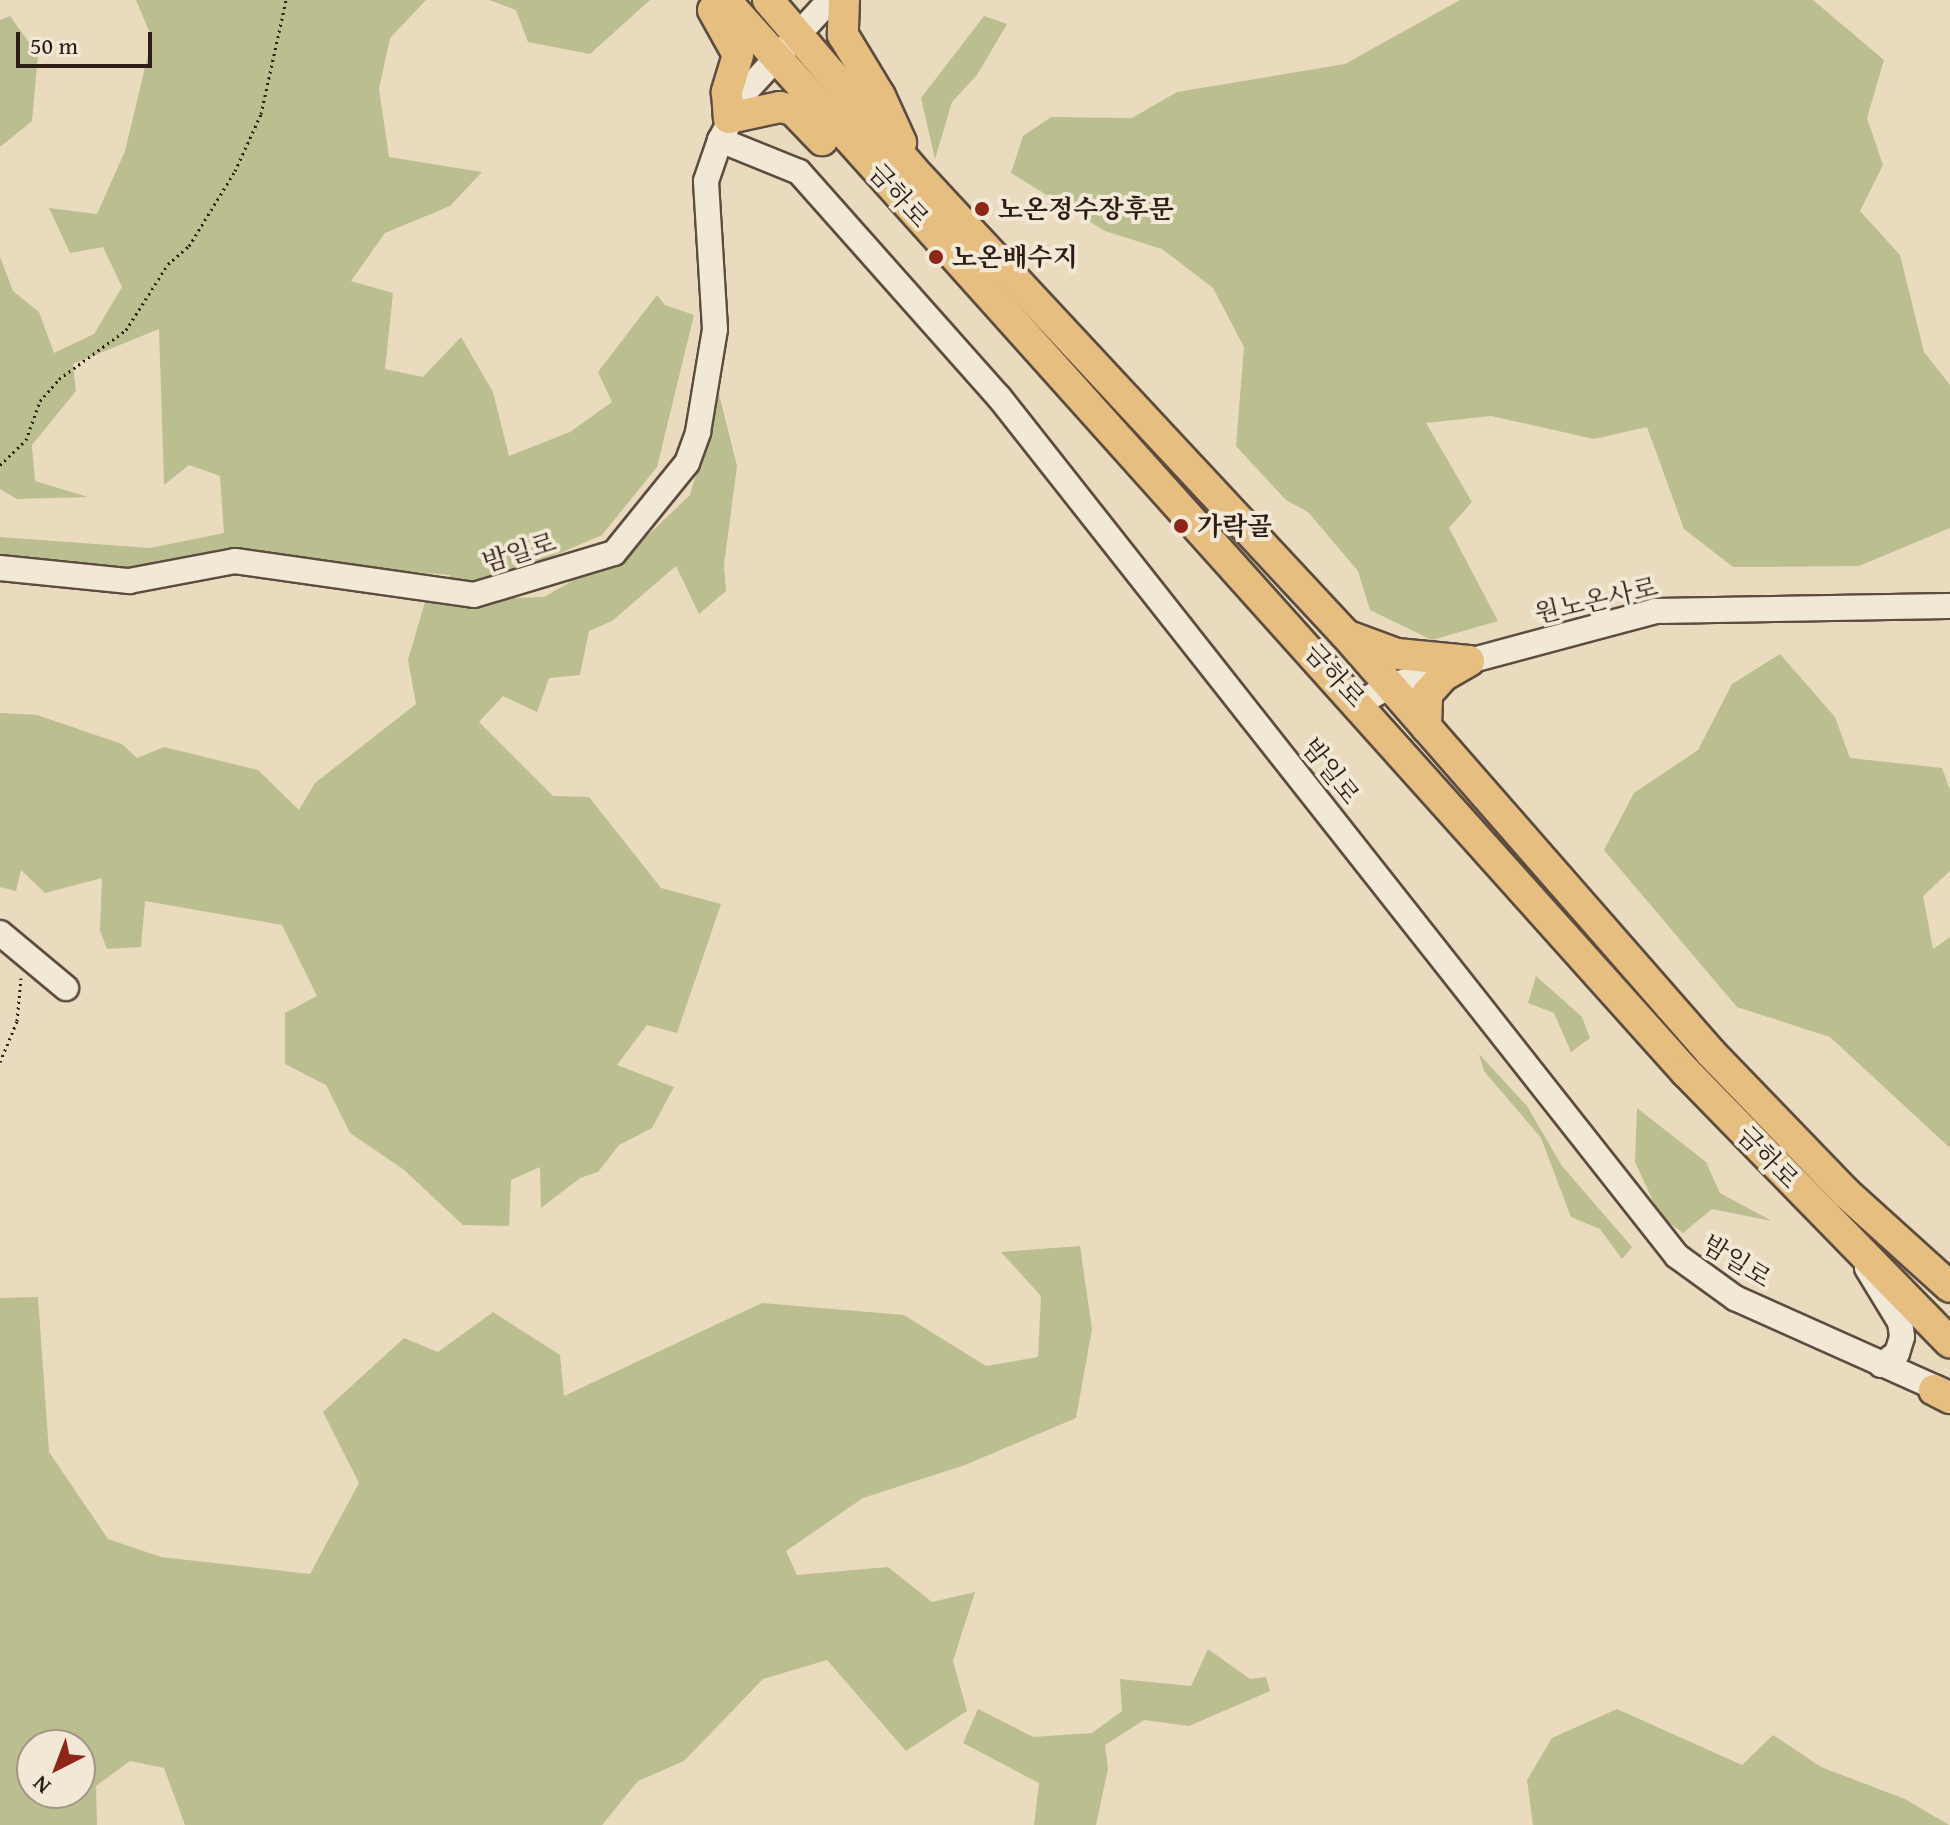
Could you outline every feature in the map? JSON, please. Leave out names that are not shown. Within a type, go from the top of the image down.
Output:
[{"type":"main road","points":[[708,0],[738,55],[727,92],[724,129]]},
{"type":"main road","name":"금하로","points":[[725,0],[777,60],[905,182],[1345,634],[1711,1053],[1846,1193],[1950,1287]]},
{"type":"main road","name":"금하로","points":[[768,0],[905,182],[1360,703],[1686,1072],[1950,1343]]},
{"type":"main road","points":[[844,0],[843,35],[880,96],[905,182]]},
{"type":"main road","points":[[724,129],[767,106],[793,110],[845,162],[905,182]]},
{"type":"main road","points":[[1345,634],[1385,652],[1469,661]]},
{"type":"main road","points":[[1426,727],[1427,694],[1443,676],[1469,661]]},
{"type":"street","name":"밤일로","points":[[0,568],[129,581],[235,561],[474,595],[614,553],[687,463],[698,432],[715,329],[706,181],[724,129],[747,90],[830,0]]},
{"type":"street","name":"밤일로","points":[[724,129],[799,172],[999,397],[1677,1256],[1735,1298],[1945,1394]]},
{"type":"street","name":"원노온사로","points":[[1360,703],[1390,686],[1469,661],[1655,611],[1950,606]]},
{"type":"street","points":[[5,937],[66,988]]},
{"type":"street","points":[[1858,1252],[1900,1322],[1901,1346],[1881,1365]]},
{"type":"path","points":[[0,465],[26,440],[40,401],[59,379],[126,330],[168,264],[189,246],[235,171],[261,114],[286,0]]},
{"type":"path","points":[[0,1062],[17,1021],[23,986],[5,937]]},
{"type":"green space","points":[[136,0],[426,0],[390,38],[379,89],[389,157],[482,172],[450,206],[385,233],[351,281],[393,293],[385,369],[423,377],[461,337],[493,392],[509,456],[570,432],[612,402],[598,372],[657,295],[665,305],[694,315],[657,467],[602,535],[537,563],[512,598],[544,597],[642,541],[690,495],[719,394],[737,466],[724,565],[726,591],[699,614],[676,566],[612,621],[589,631],[580,675],[549,678],[537,712],[503,696],[479,722],[553,796],[589,797],[661,888],[721,904],[677,1033],[647,1025],[617,1065],[674,1087],[652,1128],[619,1145],[598,1172],[580,1178],[541,1208],[540,1167],[511,1180],[509,1226],[463,1225],[403,1169],[350,1133],[326,1085],[285,1064],[285,1013],[317,996],[282,925],[145,901],[141,947],[107,949],[100,931],[102,878],[45,893],[21,870],[16,891],[0,887],[0,713],[37,715],[122,744],[137,758],[164,747],[258,770],[299,810],[315,783],[416,704],[408,660],[425,602],[450,575],[243,557],[101,570],[0,558],[0,537],[150,548],[224,533],[220,476],[189,465],[164,485],[159,329],[73,364],[76,391],[32,445],[35,481],[88,497],[17,499],[0,489],[0,257],[13,291],[39,312],[54,353],[94,334],[122,287],[103,247],[70,253],[49,208],[97,214],[125,151],[152,38]]},
{"type":"green space","points":[[489,0],[650,0],[590,54],[528,42],[516,10]]},
{"type":"green space","points":[[1460,0],[1813,0],[1884,60],[1867,118],[1883,165],[1860,211],[1900,255],[1924,352],[1950,385],[1950,528],[1859,566],[1733,567],[1684,529],[1647,427],[1594,439],[1491,416],[1426,423],[1472,502],[1449,528],[1498,621],[1432,640],[1370,610],[1358,571],[1308,512],[1286,500],[1236,446],[1244,347],[1213,288],[1162,249],[1105,231],[1011,173],[1023,136],[1051,117],[1132,118],[1177,92],[1345,64]]},
{"type":"green space","points":[[10,16],[38,55],[32,121],[0,147],[0,20]]},
{"type":"green space","points":[[984,16],[1007,24],[977,75],[952,102],[935,159],[921,98]]},
{"type":"green space","points":[[1780,654],[1835,717],[1850,758],[1942,768],[1950,790],[1950,871],[1923,896],[1933,949],[1950,937],[1950,1148],[1830,1037],[1737,1007],[1604,850],[1634,793],[1698,750],[1732,684]]},
{"type":"green space","points":[[1536,976],[1582,1017],[1590,1038],[1571,1052],[1554,1013],[1528,1003]]},
{"type":"green space","points":[[1479,1054],[1527,1106],[1562,1166],[1632,1247],[1622,1259],[1600,1229],[1571,1217],[1541,1138],[1484,1071]]},
{"type":"green space","points":[[1637,1108],[1706,1162],[1720,1193],[1772,1221],[1712,1209],[1683,1233],[1660,1216],[1635,1162]]},
{"type":"green space","points":[[1080,1246],[1092,1329],[1076,1418],[965,1465],[863,1498],[786,1551],[797,1575],[888,1567],[932,1602],[975,1592],[953,1661],[967,1711],[906,1751],[827,1660],[763,1679],[684,1761],[638,1781],[602,1825],[185,1825],[164,1768],[130,1761],[96,1786],[97,1825],[0,1825],[0,1298],[38,1297],[49,1452],[108,1539],[161,1557],[310,1574],[359,1483],[323,1412],[404,1338],[438,1352],[493,1312],[560,1355],[564,1396],[762,1303],[904,1315],[986,1366],[1038,1357],[1041,1296],[1001,1252]]},
{"type":"green space","points":[[1208,1649],[1250,1679],[1266,1677],[1270,1691],[1189,1726],[1144,1720],[1105,1745],[1108,1769],[1096,1825],[1034,1825],[1039,1783],[963,1743],[978,1709],[1033,1737],[1092,1733],[1122,1711],[1120,1679],[1191,1686]]},
{"type":"green space","points":[[1617,1709],[1742,1765],[1773,1735],[1821,1767],[1905,1799],[1949,1825],[1533,1825],[1527,1780],[1552,1738]]},
{"type":"place","name":"노온정수장후문","points":[[982,209]]},
{"type":"place","name":"노온배수지","points":[[936,257]]},
{"type":"place","name":"가락골","points":[[1181,526]]}]
